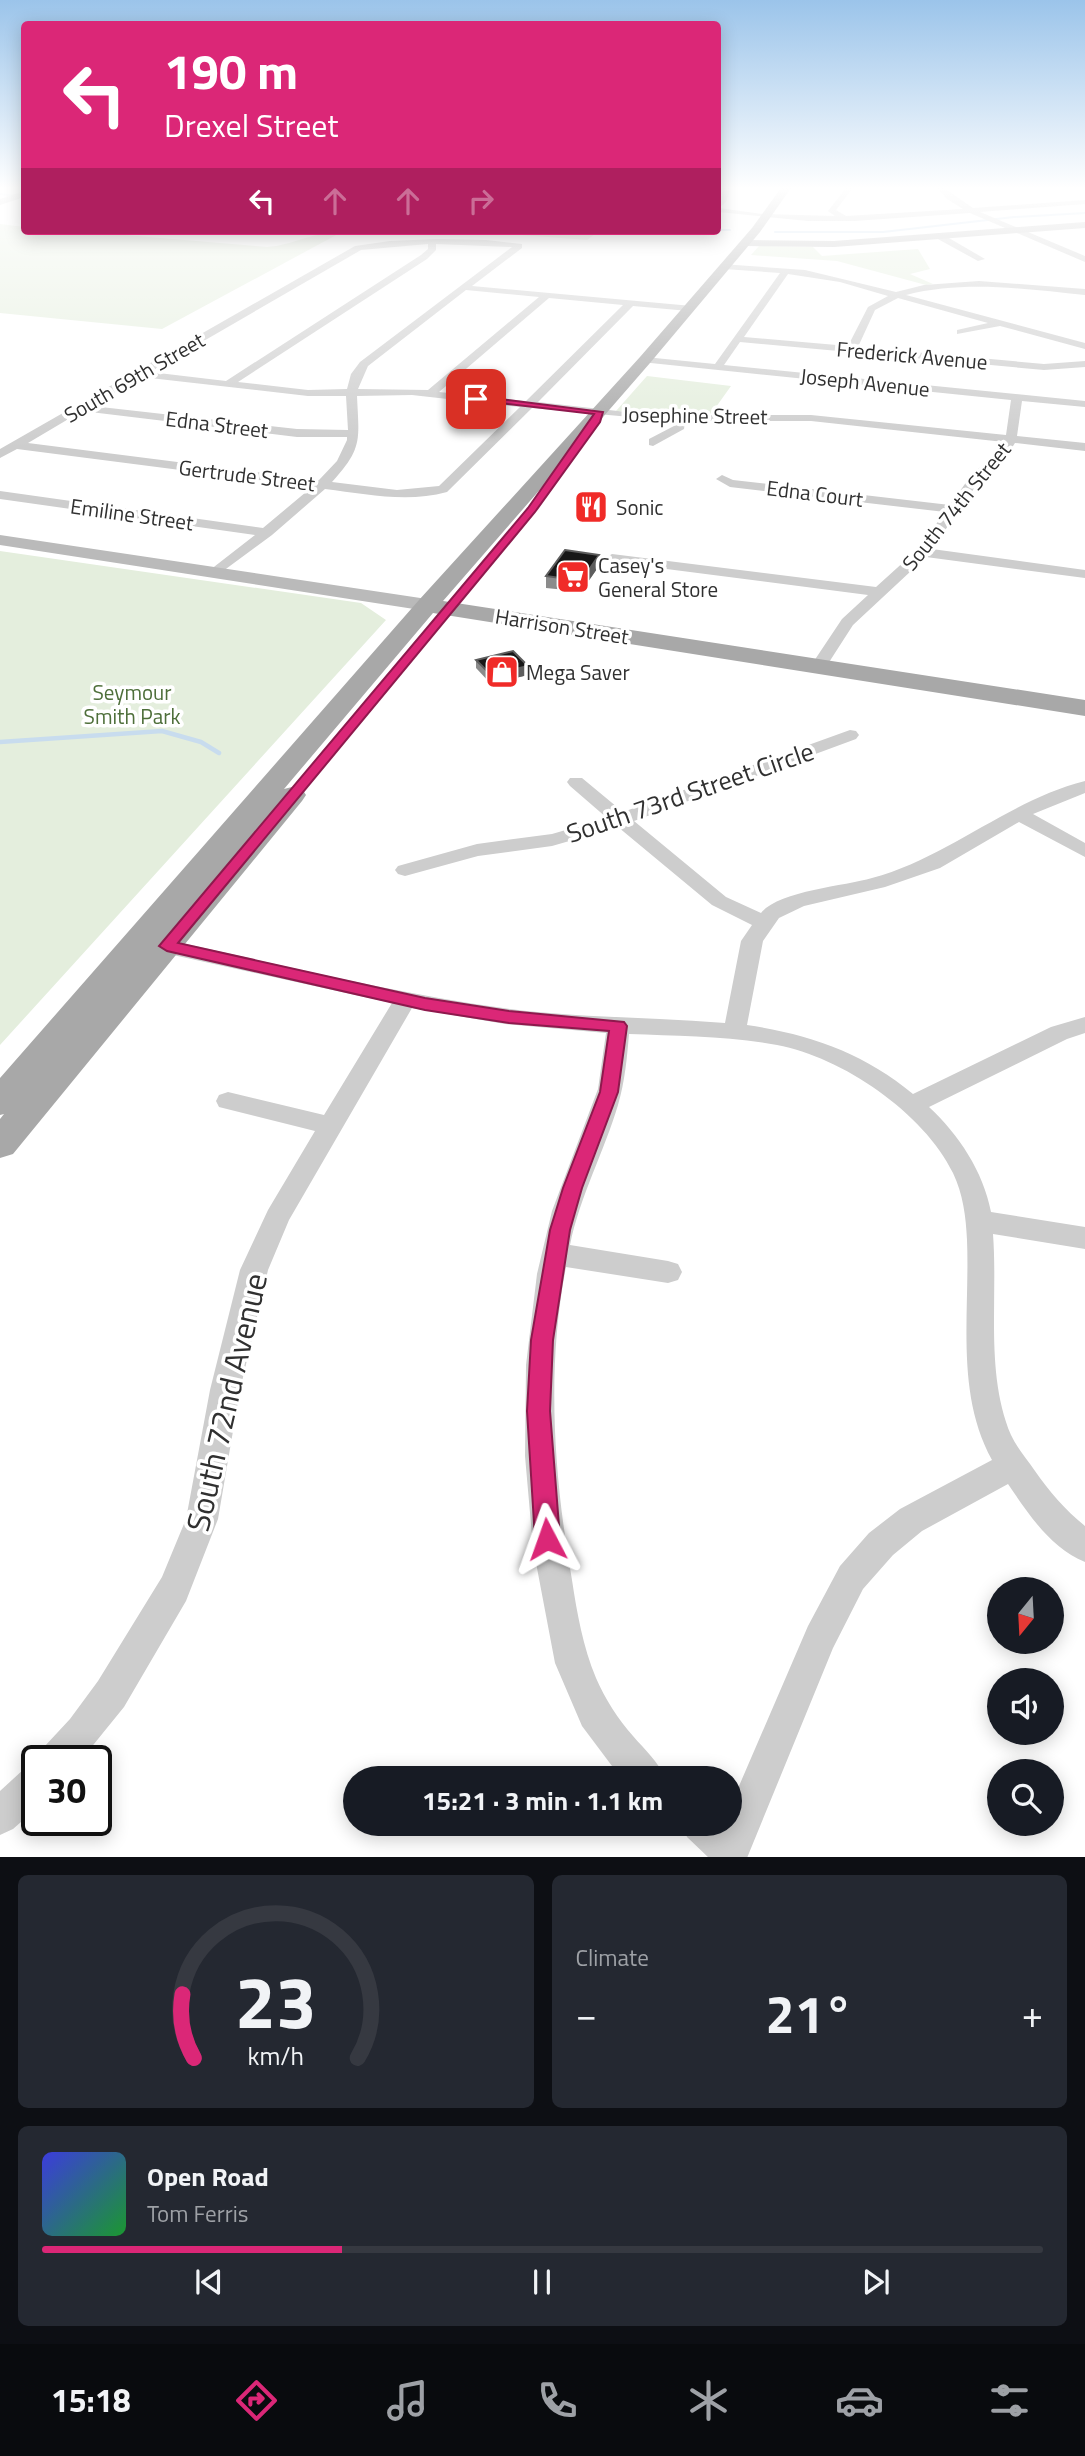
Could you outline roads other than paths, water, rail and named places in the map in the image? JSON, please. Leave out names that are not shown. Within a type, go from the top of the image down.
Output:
[{"type":"main road","points":[[0,1144],[153,943],[441,603],[532,510],[596,422],[599,412],[717,275]]},
{"type":"main road","name":"Harrison Street","points":[[441,603],[821,662],[1085,708]]},
{"type":"main road","name":"Harrison Street","points":[[821,662],[1085,697]]},
{"type":"main road","points":[[0,1102],[153,943]]},
{"type":"street","name":"South 69th Street","points":[[0,454],[310,275]]},
{"type":"street","points":[[228,384],[397,275]]},
{"type":"street","name":"South 69th Street","points":[[467,288],[485,275]]},
{"type":"street","points":[[717,368],[783,275]]},
{"type":"street","points":[[808,275],[900,295],[1085,346]]},
{"type":"street","points":[[852,349],[871,309],[884,300],[939,285],[969,283],[1085,292]]},
{"type":"street","points":[[220,570],[321,484],[345,460],[353,434],[351,393],[354,377],[368,360],[467,288],[689,308]]},
{"type":"street","points":[[430,394],[547,295]]},
{"type":"street","name":"Gertrude Street","points":[[15,445],[404,494],[429,494],[446,487],[630,303]]},
{"type":"street","points":[[960,332],[1002,323]]},
{"type":"street","name":"Frederick Avenue","points":[[738,339],[1044,367],[1085,363]]},
{"type":"street","name":"Joseph Avenue","points":[[645,360],[1085,404]]},
{"type":"street","name":"Josephine Street","points":[[138,374],[308,393],[430,394],[678,419],[811,418],[1085,447]]},
{"type":"street","name":"South 74th Street","points":[[821,662],[847,622],[923,552],[976,477],[1001,455],[1011,440],[1017,397]]},
{"type":"street","name":"Edna Street","points":[[81,408],[297,433],[353,434]]},
{"type":"street","points":[[653,442],[680,427],[678,419]]},
{"type":"street","name":"Edna Court","points":[[722,479],[730,483],[952,509]]},
{"type":"street","name":"Emiline Street","points":[[0,496],[265,533]]},
{"type":"street","name":"Harrison Street","points":[[0,540],[441,603]]},
{"type":"street","points":[[923,552],[1085,574]]},
{"type":"street","points":[[612,558],[881,592]]},
{"type":"street","name":"South 73rd Street Circle","points":[[405,870],[477,850],[569,837],[850,735]]},
{"type":"street","points":[[576,782],[719,901],[764,923]]},
{"type":"street","points":[[735,1029],[752,941],[772,914],[798,901],[878,883],[933,864],[1018,813],[1085,787]]},
{"type":"street","points":[[1018,813],[1085,852]]},
{"type":"street","points":[[153,943],[405,1000],[509,1017],[618,1026],[735,1029],[788,1039],[832,1054],[886,1084],[932,1124],[957,1157],[972,1190],[979,1221],[985,1388],[999,1443],[1035,1500],[1085,1546]]},
{"type":"street","name":"South 72nd Avenue","points":[[71,1745],[111,1694],[174,1589],[191,1550],[204,1508],[225,1390],[254,1270],[277,1217],[405,1000]]},
{"type":"street","points":[[912,1105],[1059,1032],[1085,1025]]},
{"type":"street","points":[[618,1026],[609,1092],[573,1188],[556,1254],[542,1340],[539,1411],[547,1539],[568,1647],[575,1671],[598,1720],[614,1744],[635,1766]]},
{"type":"street","points":[[228,1101],[330,1126]]},
{"type":"street","points":[[979,1221],[1085,1238]]},
{"type":"street","points":[[556,1254],[668,1272]]},
{"type":"street","points":[[712,1836],[729,1854],[826,1625],[845,1587],[860,1566],[880,1544],[906,1524],[963,1490],[1013,1465]]},
{"type":"street","points":[[0,1816],[21,1797]]},
{"type":"waterway","points":[[0,742],[162,731],[201,742],[219,753]]},
{"type":"place","name":"Sonic","points":[[591,507]]},
{"type":"place","name":"Casey's General Store","points":[[573,577]]},
{"type":"place","name":"Mega Saver","points":[[502,672]]},
{"type":"park label","name":"Seymour Smith Park","points":[[132,704]]}]
